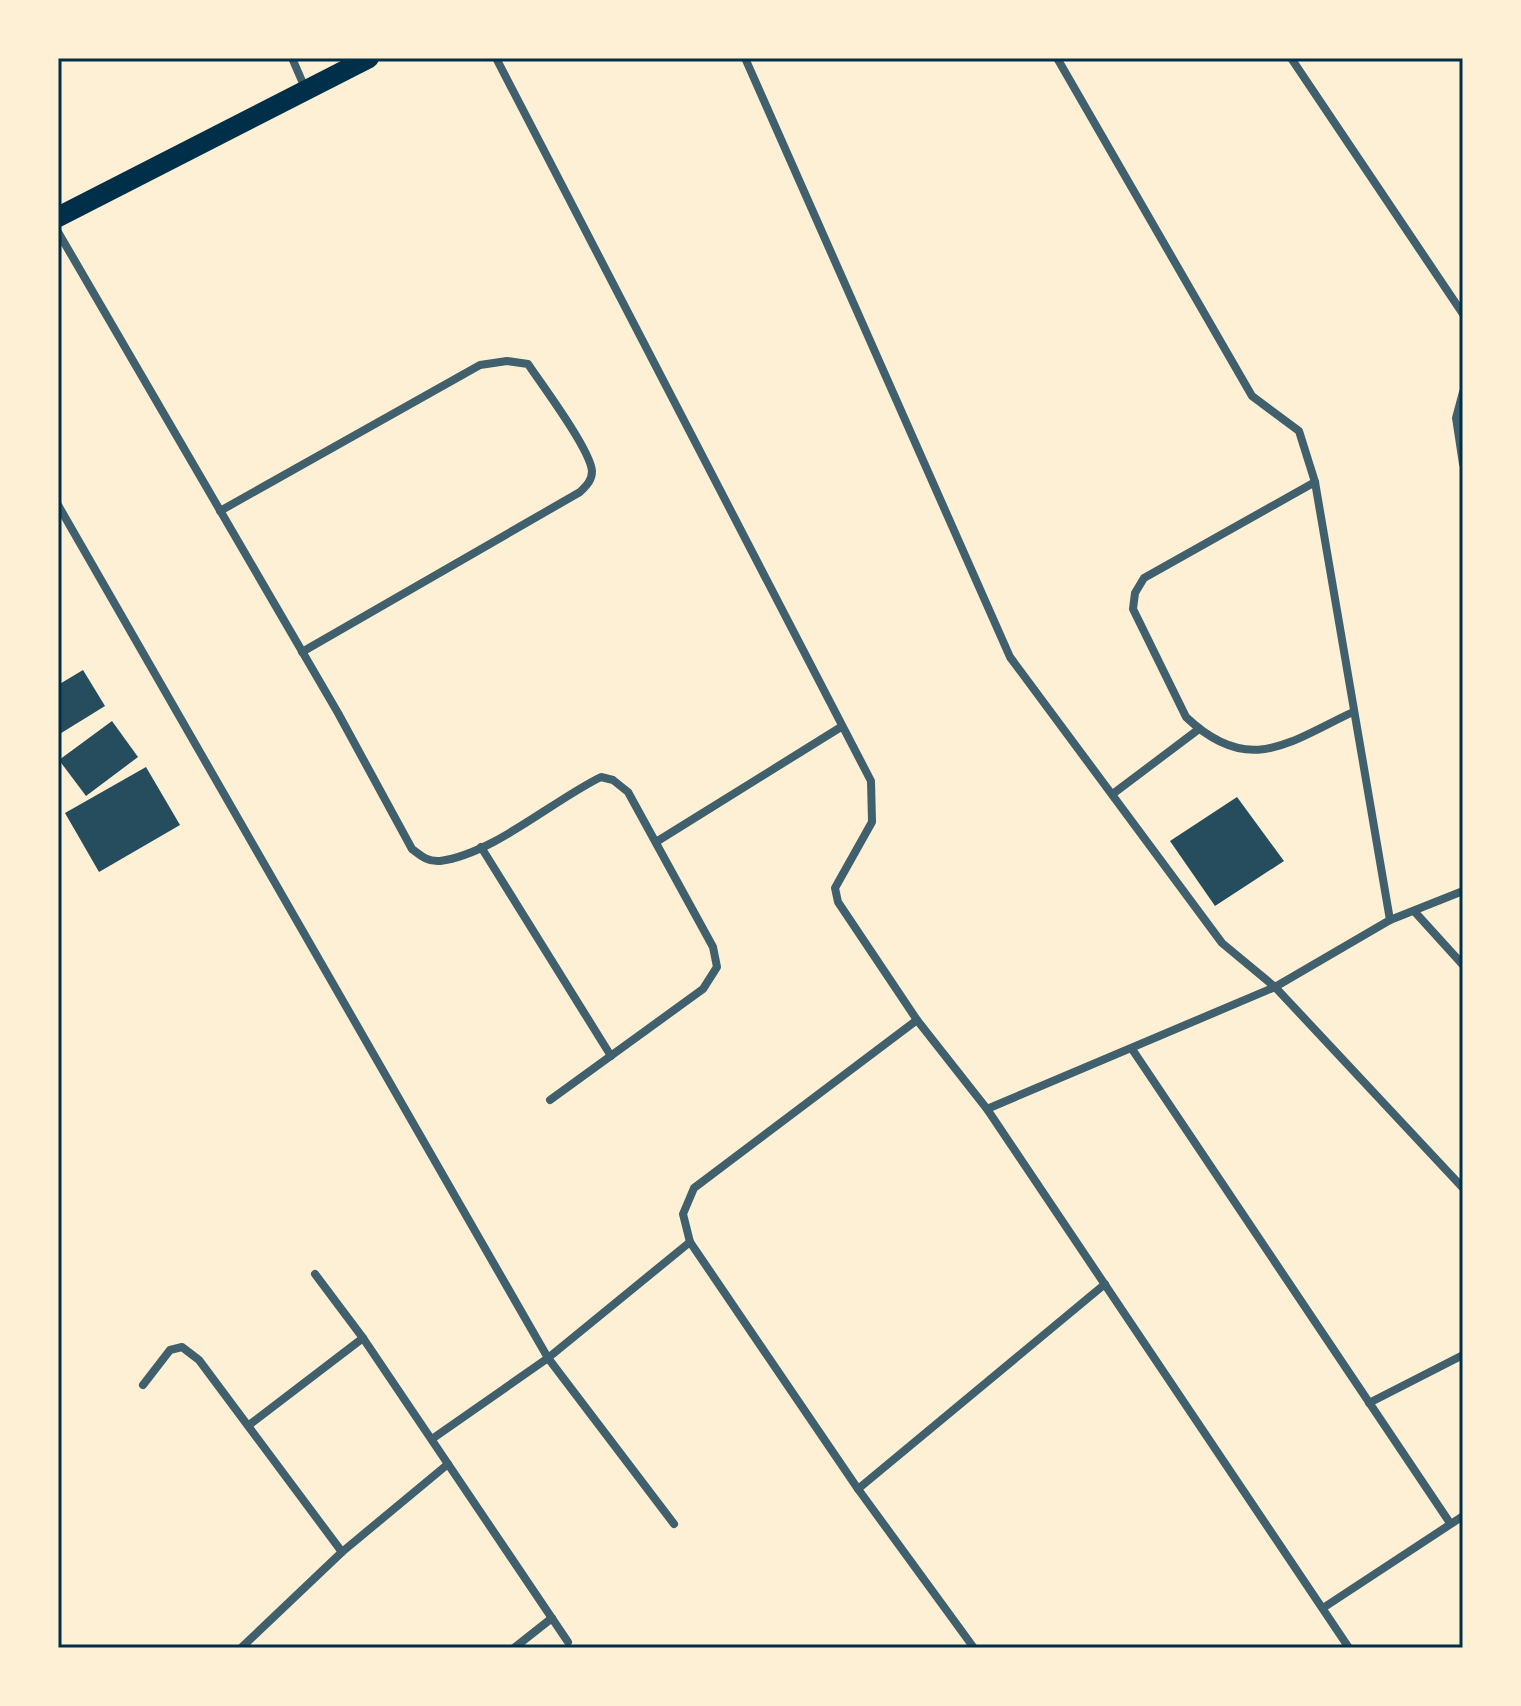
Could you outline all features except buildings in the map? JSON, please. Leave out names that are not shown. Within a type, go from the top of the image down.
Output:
[{"type":"main road","points":[[58,217],[305,88],[369,58]]},
{"type":"street","points":[[292,58],[305,88]]},
{"type":"street","points":[[496,58],[871,781],[872,822],[835,888],[838,902],[917,1020],[987,1109],[1349,1648]]},
{"type":"street","points":[[745,58],[1010,657],[1114,793],[1222,943],[1275,987],[1463,1188]]},
{"type":"street","points":[[1057,58],[1252,396],[1299,431],[1315,482],[1390,920]]},
{"type":"street","points":[[1291,58],[1463,314]]},
{"type":"street","points":[[58,232],[302,652],[412,849],[424,859],[440,861],[481,847],[601,777],[613,780],[628,792],[713,947],[717,967],[703,989],[550,1100]]},
{"type":"street","points":[[220,511],[480,365],[507,361],[528,364],[584,450],[592,470],[590,481],[580,492],[302,652]]},
{"type":"street","points":[[1463,392],[1456,418],[1463,464]]},
{"type":"street","points":[[1315,482],[1144,578],[1135,593],[1133,609],[1186,717],[1199,729],[1246,751],[1269,752],[1353,712]]},
{"type":"street","points":[[58,505],[548,1358],[674,1524]]},
{"type":"street","points":[[656,842],[841,727]]},
{"type":"street","points":[[1114,793],[1199,729]]},
{"type":"street","points":[[481,847],[611,1056]]},
{"type":"street","points":[[987,1109],[1275,987],[1390,920],[1463,891]]},
{"type":"street","points":[[1414,911],[1463,965]]},
{"type":"street","points":[[917,1020],[694,1188],[683,1214],[690,1242],[858,1489],[974,1648]]},
{"type":"street","points":[[1132,1049],[1450,1523]]},
{"type":"street","points":[[432,1439],[548,1358],[690,1242]]},
{"type":"street","points":[[315,1274],[363,1338],[568,1642]]},
{"type":"street","points":[[858,1489],[1105,1284]]},
{"type":"street","points":[[249,1425],[363,1338]]},
{"type":"street","points":[[143,1385],[170,1350],[182,1347],[199,1360],[342,1552]]},
{"type":"street","points":[[1369,1403],[1463,1355]]},
{"type":"street","points":[[241,1648],[342,1552],[448,1464]]},
{"type":"street","points":[[1323,1608],[1463,1516]]},
{"type":"street","points":[[514,1648],[552,1618]]}]
